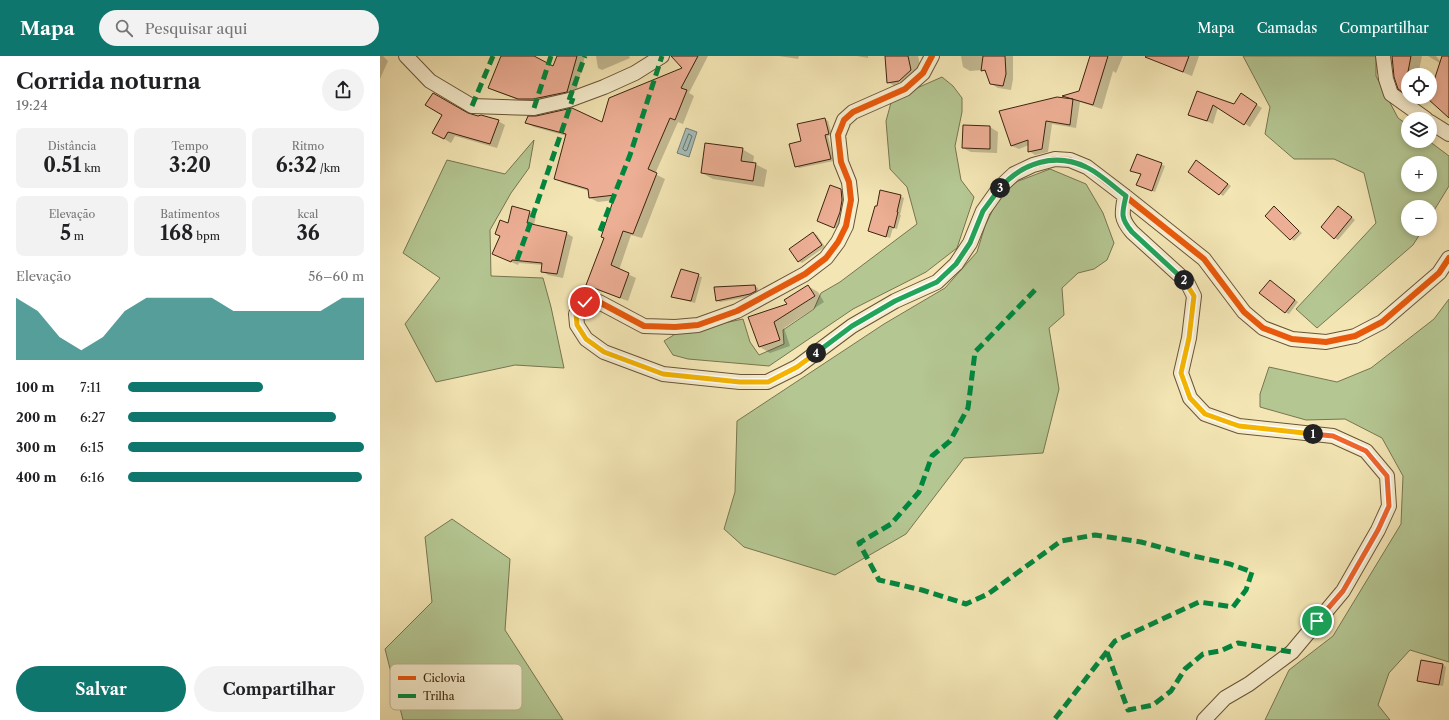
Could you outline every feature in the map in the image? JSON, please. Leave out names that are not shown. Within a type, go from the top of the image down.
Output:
[{"type":"street","points":[[406,56],[430,81],[472,106],[534,108],[569,100],[604,87],[635,73],[662,56]]},
{"type":"street","points":[[932,56],[923,73],[905,89],[853,112],[844,120],[838,135],[841,162],[848,182],[851,200],[846,226],[838,242],[826,258],[805,274],[737,311],[698,325],[676,327],[644,326],[599,302],[585,302],[576,314],[577,325],[586,339],[604,352],[663,374],[740,382],[768,382],[797,367],[852,326],[895,301],[937,282],[956,264],[970,243],[983,211],[1000,187],[1014,174],[1033,164],[1055,159],[1070,160],[1087,167],[1126,196],[1204,259],[1244,312],[1263,328],[1292,339],[1326,342],[1355,336],[1382,322],[1439,273],[1449,258]]},
{"type":"street","points":[[1383,56],[1386,79],[1391,94],[1416,112]]},
{"type":"street","points":[[1437,126],[1449,134]]},
{"type":"street","points":[[1126,196],[1122,213],[1125,223],[1132,232],[1187,282],[1194,296],[1189,338],[1181,373],[1190,398],[1205,414],[1239,426],[1333,436],[1366,451],[1387,476],[1389,506],[1378,530],[1343,591],[1292,652],[1250,684],[1225,698],[1204,720]]},
{"type":"green space","points":[[1243,56],[1376,56],[1376,76],[1398,118],[1401,120],[1401,148],[1437,147],[1449,156],[1449,186],[1437,206],[1437,200],[1401,200],[1401,236],[1419,236],[1413,245],[1317,328],[1296,309],[1376,223],[1364,173],[1334,159],[1294,159],[1265,134],[1270,107]]},
{"type":"green space","points":[[942,77],[953,86],[962,98],[962,112],[955,146],[961,180],[974,197],[957,248],[926,272],[853,309],[769,366],[688,359],[673,355],[664,341],[677,333],[743,319],[750,342],[759,355],[784,344],[783,330],[814,309],[821,293],[840,282],[917,224],[907,187],[890,169],[886,121],[892,99]]},
{"type":"green space","points":[[534,140],[529,168],[511,193],[490,230],[491,276],[543,278],[551,307],[564,368],[515,365],[436,382],[405,324],[440,278],[403,253],[447,160],[505,174]]},
{"type":"green space","points":[[1050,169],[1086,184],[1103,213],[1114,243],[1107,260],[1094,269],[1078,273],[1062,288],[1064,315],[1049,328],[1059,389],[1043,453],[964,458],[906,534],[835,575],[744,547],[724,529],[735,492],[737,421],[884,324],[945,288],[977,252],[985,226],[998,199],[1016,182]]},
{"type":"green space","points":[[1449,299],[1449,662],[1410,650],[1389,673],[1378,705],[1390,720],[1265,720],[1289,670],[1333,636],[1401,524],[1403,476],[1382,438],[1345,419],[1306,420],[1260,407],[1260,394],[1269,367],[1337,382],[1371,368],[1434,319]]},
{"type":"green space","points":[[452,519],[510,559],[505,630],[563,720],[403,720],[400,710],[522,710],[522,664],[390,664],[390,669],[385,649],[432,602],[425,537]]},
{"type":"water","points":[[686,128],[697,132],[689,157],[677,153]]},
{"type":"building","points":[[501,56],[534,56],[553,66],[557,56],[577,56],[567,92],[533,99],[518,99],[488,88]]},
{"type":"building","points":[[671,56],[698,56],[681,88],[687,90],[675,120],[670,118],[648,169],[657,173],[633,234],[623,231],[611,265],[629,273],[620,298],[586,285],[604,238],[601,237],[615,195],[589,198],[588,189],[554,179],[566,134],[525,123],[528,116],[536,116],[572,108],[602,122],[609,98],[682,68]]},
{"type":"building","points":[[885,56],[908,56],[911,70],[899,81],[887,83]]},
{"type":"building","points":[[983,56],[1005,56],[1006,74],[1003,86],[990,84],[985,70],[981,71]]},
{"type":"building","points":[[1090,56],[1108,56],[1093,105],[1062,96],[1079,91]]},
{"type":"building","points":[[1189,56],[1183,72],[1145,57]]},
{"type":"building","points":[[1392,56],[1411,56],[1409,68],[1401,68],[1401,91],[1398,89],[1394,77]]},
{"type":"building","points":[[1442,56],[1449,56],[1449,118],[1434,104],[1437,104],[1437,71]]},
{"type":"building","points":[[1197,91],[1234,104],[1241,93],[1257,104],[1244,125],[1213,105],[1207,121],[1188,115]]},
{"type":"building","points":[[433,93],[468,113],[499,120],[490,144],[448,132],[444,139],[432,133],[442,115],[425,105]]},
{"type":"building","points":[[1057,97],[1073,99],[1070,125],[1046,121],[1042,149],[1028,152],[1028,140],[1011,146],[999,111]]},
{"type":"building","points":[[825,118],[829,134],[825,135],[831,159],[795,167],[789,144],[801,141],[797,124]]},
{"type":"building","points":[[963,125],[990,126],[990,149],[962,148]]},
{"type":"building","points":[[705,143],[743,148],[741,161],[756,163],[753,181],[701,173]]},
{"type":"building","points":[[1137,154],[1162,163],[1152,191],[1136,185],[1141,174],[1130,171]]},
{"type":"building","points":[[1196,160],[1228,184],[1219,195],[1188,172]]},
{"type":"building","points":[[830,185],[841,189],[842,200],[840,212],[834,228],[817,221]]},
{"type":"building","points":[[880,190],[901,195],[894,228],[889,226],[886,237],[868,231],[875,206],[877,206]]},
{"type":"building","points":[[512,206],[530,211],[527,223],[567,232],[557,274],[541,272],[542,263],[512,260],[511,262],[492,254],[500,236],[495,234],[500,220],[508,223]]},
{"type":"building","points":[[1274,206],[1299,231],[1290,240],[1265,216]]},
{"type":"building","points":[[1338,206],[1352,217],[1334,239],[1321,227]]},
{"type":"building","points":[[813,232],[822,245],[798,262],[789,249]]},
{"type":"building","points":[[681,269],[699,274],[691,301],[671,297]]},
{"type":"building","points":[[1270,280],[1295,300],[1285,313],[1259,293]]},
{"type":"building","points":[[755,285],[756,291],[750,294],[716,301],[714,287]]},
{"type":"building","points":[[808,285],[815,296],[774,322],[780,340],[759,347],[748,317],[787,304],[784,300]]},
{"type":"building","points":[[1421,660],[1443,664],[1439,685],[1417,681]]},
{"type":"marked path","points":[[472,106],[493,56]]},
{"type":"marked path","points":[[534,108],[551,56]]},
{"type":"marked path","points":[[569,100],[585,56]]},
{"type":"marked path","points":[[600,231],[630,155],[662,56]]},
{"type":"marked path","points":[[517,260],[573,98]]},
{"type":"marked path","points":[[1035,290],[975,352],[968,408],[950,441],[932,456],[919,492],[891,524],[859,543],[879,580],[922,590],[966,604],[988,594],[1061,541],[1095,535],[1141,542],[1230,564],[1252,572],[1246,590],[1233,607],[1199,602],[1115,641],[1054,720]]},
{"type":"marked path","points":[[1107,652],[1128,710],[1153,705],[1171,691],[1185,669],[1203,654],[1220,651],[1238,643],[1292,652]]},
{"type":"cycle path","points":[[932,56],[923,73],[905,89],[853,112],[844,120],[838,135],[841,162],[849,182],[851,200],[846,226],[838,242],[826,258],[805,274],[737,311],[698,325],[675,327],[644,326],[599,302],[585,303],[576,314],[577,325],[586,339],[604,352],[663,374],[740,382],[767,382],[797,367],[852,326],[895,301],[937,282],[956,264],[970,243],[983,211],[1000,187],[1014,174],[1033,165],[1055,159],[1070,160],[1087,167],[1204,259],[1244,312],[1263,328],[1292,339],[1326,342],[1355,336],[1382,322],[1439,273],[1449,258]]},
{"type":"route","points":[[585,302],[576,314],[577,325],[586,339],[604,352],[663,374],[740,382],[768,382],[797,367],[852,326],[895,301],[937,282],[956,264],[970,243],[983,211],[1000,187],[1014,174],[1033,164],[1055,159],[1070,160],[1087,167],[1126,196],[1122,213],[1125,223],[1132,232],[1187,282],[1194,296],[1189,338],[1181,373],[1190,398],[1205,414],[1239,426],[1333,436],[1366,451],[1387,476],[1389,506],[1378,530],[1343,591],[1317,621]]}]
